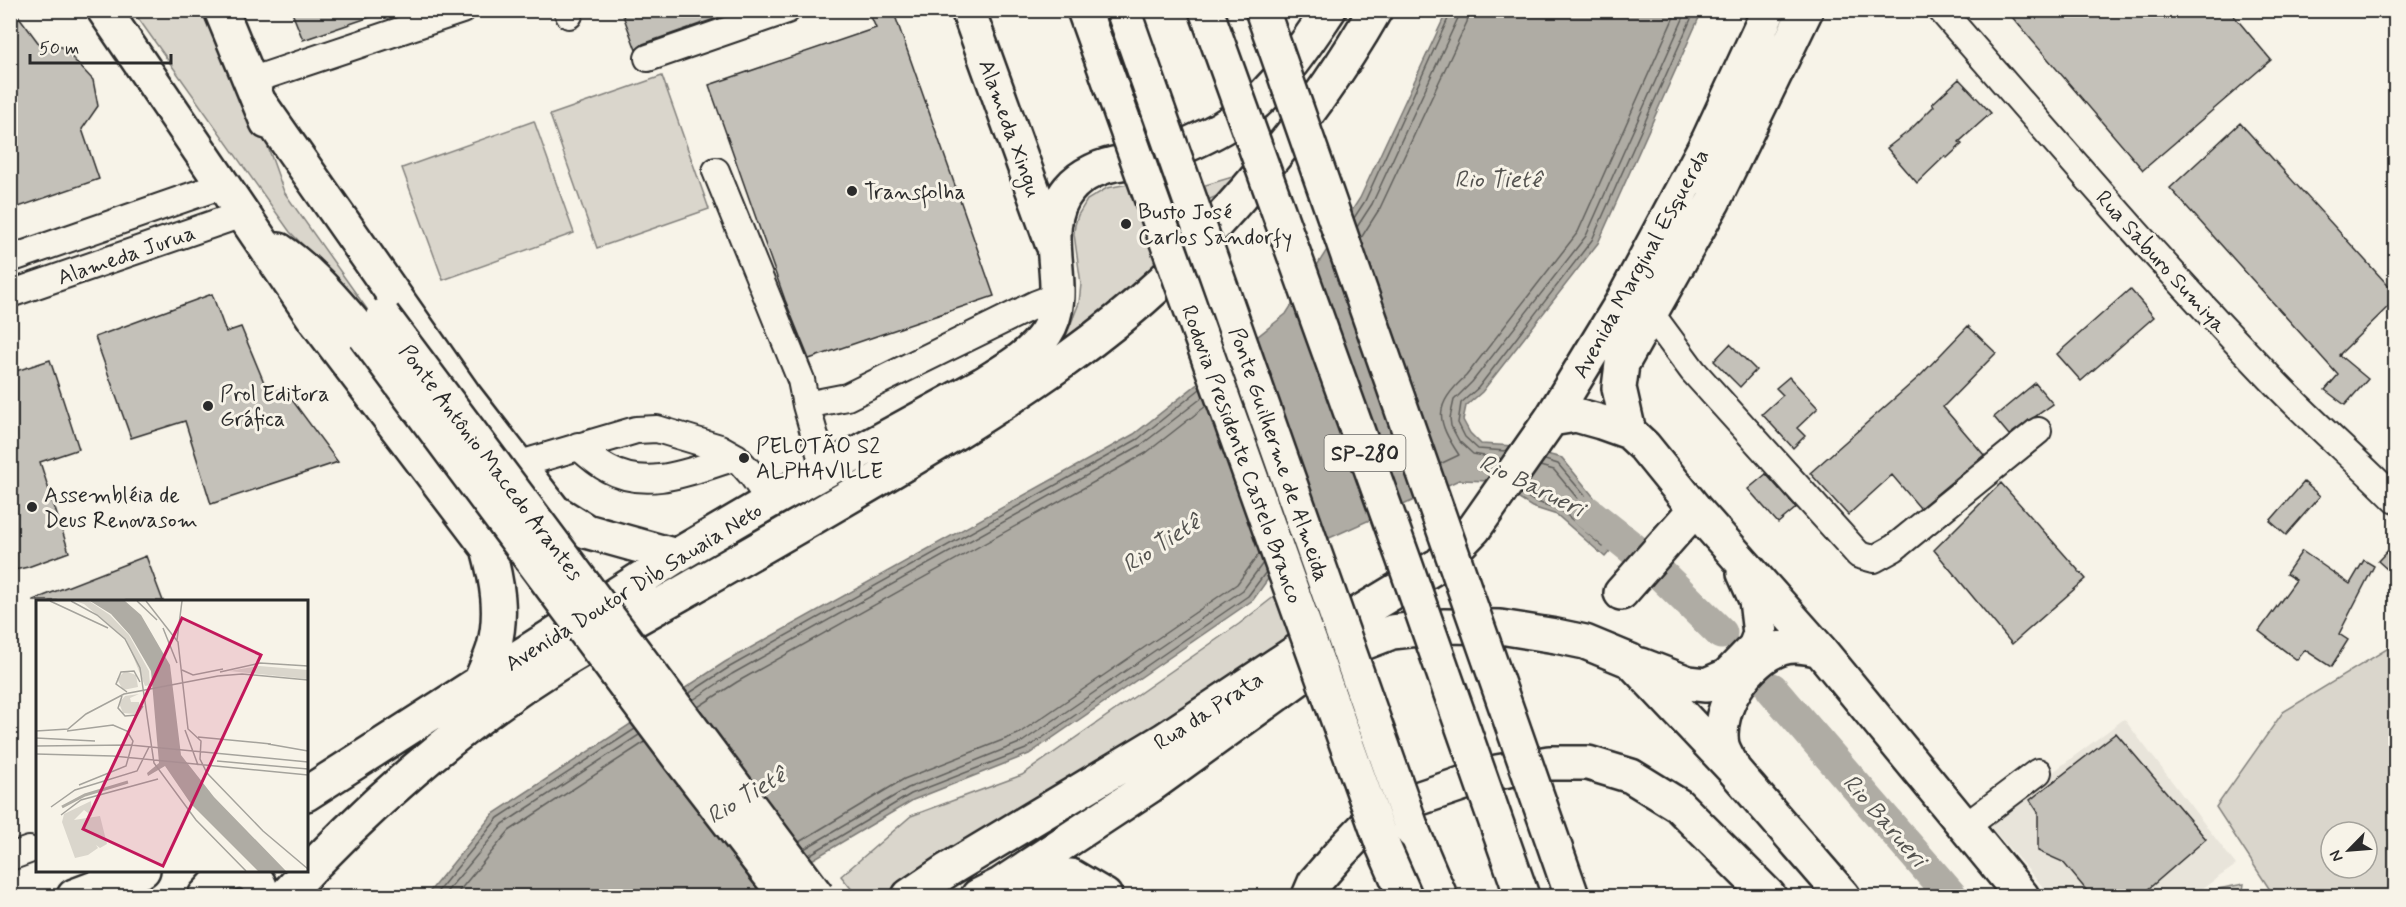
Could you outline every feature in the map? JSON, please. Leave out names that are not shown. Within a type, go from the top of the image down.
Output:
[{"type":"main road","points":[[104,10],[315,320],[488,548],[498,586],[498,617],[494,647],[480,683]]},
{"type":"main road","points":[[221,10],[254,92],[300,194],[326,235],[374,326]]},
{"type":"main road","name":"Alameda Xingu","points":[[968,10],[1053,246]]},
{"type":"main road","name":"Rodovia Presidente Castelo Branco","points":[[1084,10],[1383,846],[1405,897]]},
{"type":"main road","name":"Ponte Guilherme de Almeida","points":[[1123,10],[1413,832],[1440,897]]},
{"type":"main road","name":"SP-280","points":[[1206,10],[1405,563],[1522,897]]},
{"type":"main road","points":[[1262,10],[1572,897]]},
{"type":"main road","name":"Avenida Doutor Dib Sauaia Neto","points":[[308,793],[676,556],[1011,367],[1046,333],[1053,316],[1057,296],[1053,246],[1055,220],[1059,204],[1069,188],[1084,176],[1102,168],[1123,163],[1140,163],[1223,128],[1244,112],[1292,65],[1329,10]]},
{"type":"main road","points":[[1184,257],[1233,206],[1278,154],[1329,85],[1374,10]]},
{"type":"main road","name":"Avenida Marginal Esquerda","points":[[1491,505],[1547,423],[1621,304],[1683,190],[1769,10]]},
{"type":"main road","name":"Avenida Marginal Esquerda","points":[[1629,432],[1619,388],[1622,364],[1713,202],[1806,10]]},
{"type":"main road","points":[[254,92],[464,395],[554,511],[586,531],[676,556]]},
{"type":"main road","points":[[1140,163],[1162,181],[1170,195],[1181,226],[1184,257]]},
{"type":"main road","points":[[250,225],[374,326]]},
{"type":"main road","name":"Avenida Doutor Dib Sauaia Neto","points":[[312,860],[494,706],[556,665],[794,529],[1006,401],[1079,350],[1164,280],[1184,257]]},
{"type":"main road","name":"Ponte Antônio Macedo Arantes","points":[[374,326],[680,759],[786,897]]},
{"type":"main road","name":"Ponte Antônio Macedo Arantes","points":[[374,326],[817,897]]},
{"type":"main road","points":[[1547,423],[1575,415],[1629,432],[1654,458],[1685,521],[1735,552],[1820,650],[2022,897]]},
{"type":"main road","name":"Rua da Prata","points":[[909,897],[946,871],[1164,740],[1311,642],[1440,564],[1474,529],[1491,505]]},
{"type":"main road","points":[[488,548],[510,544],[529,536],[543,525],[554,511]]},
{"type":"main road","points":[[1621,593],[1685,521]]},
{"type":"main road","name":"Rua da Prata","points":[[989,891],[1150,786],[1316,666],[1340,652],[1392,632],[1445,626],[1500,627],[1585,642],[1672,678],[1706,685],[1727,676],[1755,647],[1760,634],[1756,600],[1735,552]]},
{"type":"main road","points":[[1733,769],[1722,745],[1722,719],[1729,696],[1760,661],[1782,648],[1803,646],[1820,650]]},
{"type":"main road","points":[[1631,661],[1733,769],[1843,897]]},
{"type":"main road","points":[[1309,897],[1315,882],[1366,826],[1414,800],[1497,772],[1549,763],[1588,763],[1631,776],[1678,805],[1769,897]]},
{"type":"main road","points":[[74,897],[140,871]]},
{"type":"main road","points":[[198,897],[211,871]]},
{"type":"main road","points":[[205,897],[223,877],[232,872],[241,871],[250,873],[257,879],[262,897]]},
{"type":"main road","name":"Avenida Doutor Dib Sauaia Neto","points":[[285,897],[304,871]]},
{"type":"main road","points":[[989,891],[1040,876],[1071,876],[1105,897]]},
{"type":"street","points":[[254,92],[462,10]]},
{"type":"street","points":[[648,58],[787,10]]},
{"type":"street","name":"Rua Saburo Sumiya","points":[[1941,10],[2087,178],[2220,324],[2315,423],[2396,500]]},
{"type":"street","points":[[716,171],[801,380],[825,471]]},
{"type":"street","name":"Alameda Jurua","points":[[12,254],[223,185]]},
{"type":"street","name":"Alameda Jurua","points":[[10,294],[250,225]]},
{"type":"street","points":[[806,405],[847,396],[1036,304],[1057,296]]},
{"type":"street","points":[[1651,314],[1693,371],[1859,555],[1874,559],[1894,548],[2038,431]]},
{"type":"street","points":[[517,465],[636,430],[657,429],[720,448],[736,457],[770,501]]},
{"type":"street","points":[[578,446],[608,470],[635,478],[661,480],[736,457]]},
{"type":"street","points":[[1965,827],[2038,772]]},
{"type":"shaded area","points":[[133,11],[211,11],[264,136],[284,192],[369,312],[290,232]]},
{"type":"shaded area","points":[[662,76],[709,209],[597,248],[550,115]]},
{"type":"shaded area","points":[[534,121],[574,233],[443,280],[402,168]]},
{"type":"shaded area","points":[[1246,173],[1239,186],[1208,200],[1169,227],[1163,256],[1152,273],[1070,340],[1066,336],[1079,303],[1081,284],[1074,234],[1075,225],[1087,200],[1107,188],[1134,183],[1162,198]]},
{"type":"shaded area","points":[[1302,575],[1319,627],[910,896],[857,896],[841,876],[911,816],[1022,775],[1239,624]]},
{"type":"shaded area","points":[[2395,644],[2395,896],[2274,896],[2216,807],[2283,712]]},
{"type":"shaded area","points":[[2124,719],[2236,865],[2192,896],[2051,896],[1986,822]]},
{"type":"shaded area","points":[[2244,884],[2242,896],[2206,896],[2218,889]]},
{"type":"water","name":"Rio Tietê","points":[[1447,11],[1702,11],[1598,243],[1482,392],[1466,406],[1463,420],[1470,433],[1481,444],[1515,446],[1562,458],[1601,506],[1631,527],[1605,557],[1557,515],[1532,507],[1490,481],[1459,480],[1307,548],[1273,572],[1253,600],[1029,754],[913,800],[751,896],[426,896],[493,814],[725,662],[1134,434],[1286,314],[1360,198]]},
{"type":"building","points":[[10,10],[14,10],[40,45],[62,47],[93,80],[98,106],[82,129],[99,179],[10,210]]},
{"type":"building","points":[[291,10],[381,10],[382,13],[303,40]]},
{"type":"building","points":[[621,10],[740,10],[643,44],[636,50]]},
{"type":"building","name":"Transfolha","points":[[868,10],[893,10],[994,296],[809,359],[785,300],[709,85],[876,28]]},
{"type":"building","points":[[2006,10],[2229,10],[2271,60],[2143,170]]},
{"type":"building","points":[[1959,79],[1991,113],[1959,142],[1962,144],[1947,158],[1945,156],[1917,183],[1887,148],[1910,130],[1934,106],[1932,104]]},
{"type":"building","points":[[2240,123],[2396,294],[2396,299],[2339,355],[2368,379],[2345,405],[2325,390],[2338,375],[2170,188]]},
{"type":"building","points":[[2130,289],[2154,317],[2081,381],[2057,354]]},
{"type":"building","name":"Prol Editora Gráfica","points":[[212,294],[226,332],[241,327],[268,392],[284,389],[338,462],[211,504],[185,421],[131,438],[95,337]]},
{"type":"building","points":[[1968,326],[1996,353],[1943,407],[1984,455],[1920,508],[1892,475],[1848,515],[1810,473],[1921,375]]},
{"type":"building","points":[[1730,344],[1756,370],[1740,387],[1714,361]]},
{"type":"building","name":"Assembléia de Deus Renovasom","points":[[50,360],[79,449],[40,462],[69,552],[10,571],[10,373]]},
{"type":"building","points":[[1789,377],[1818,408],[1797,428],[1805,436],[1793,448],[1762,414],[1783,395],[1776,388]]},
{"type":"building","points":[[2035,383],[2053,404],[2009,435],[1994,417]]},
{"type":"building","points":[[1766,474],[1796,508],[1778,523],[1748,489]]},
{"type":"building","points":[[2304,482],[2320,496],[2286,535],[2270,521]]},
{"type":"building","points":[[2001,483],[2086,579],[2012,644],[1934,550]]},
{"type":"building","points":[[2396,542],[2396,577],[2378,561]]},
{"type":"building","points":[[2302,551],[2350,584],[2364,560],[2374,566],[2339,634],[2348,640],[2331,667],[2305,650],[2297,660],[2259,631],[2296,580],[2286,574]]},
{"type":"building","points":[[146,556],[163,600],[33,601]]},
{"type":"building","points":[[2116,733],[2206,839],[2139,897],[2092,897],[2063,862],[2038,851],[2038,812],[2030,800]]},
{"type":"waterway","name":"Rio Barueri","points":[[1587,512],[1642,556],[1721,633]]},
{"type":"waterway","name":"Rio Barueri","points":[[1772,689],[1951,896]]},
{"type":"place","name":"Transfolha","points":[[852,191]]},
{"type":"place","name":"Busto José Carlos Sandorfy","points":[[1126,224]]},
{"type":"place","name":"Prol Editora Gráfica","points":[[208,406]]},
{"type":"place","name":"PELOTÃO S2 ALPHAVILLE","points":[[744,458]]},
{"type":"place","name":"Assembléia de Deus Renovasom","points":[[32,507]]}]
